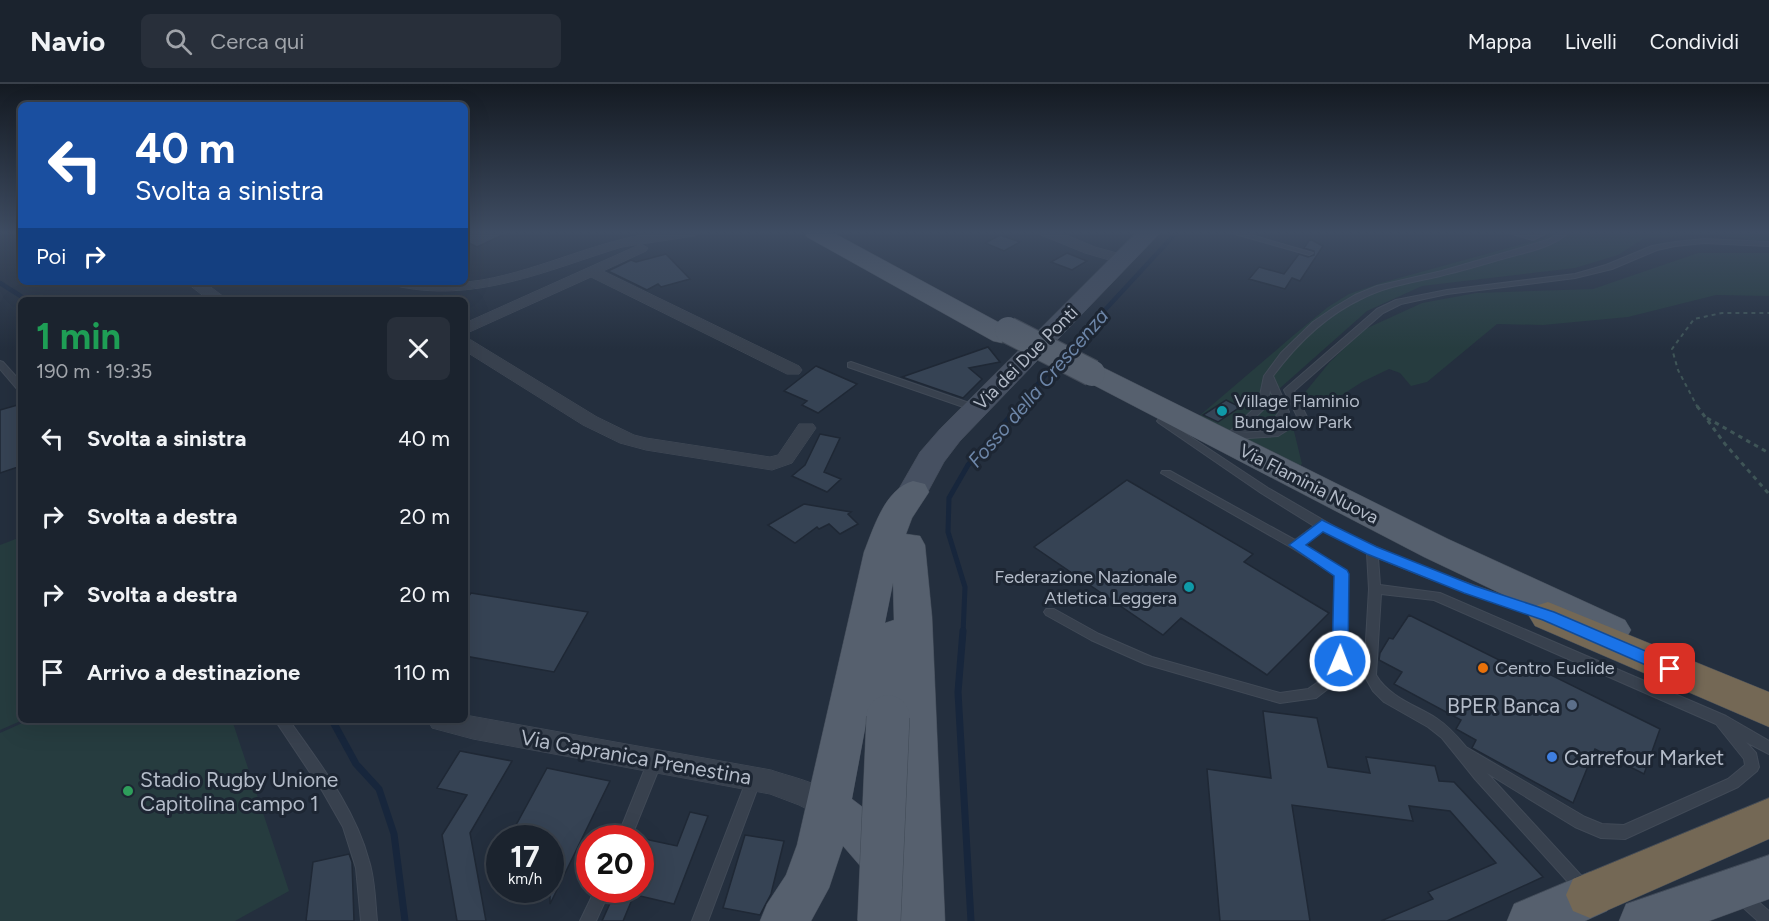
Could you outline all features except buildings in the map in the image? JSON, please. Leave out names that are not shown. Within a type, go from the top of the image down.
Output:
[{"type":"highway","points":[[1548,616],[1769,710]]},
{"type":"highway","points":[[1590,895],[1769,818]]},
{"type":"main road","name":"Via Flaminia Nuova","points":[[889,271],[1088,377],[1162,421],[1358,525],[1548,616]]},
{"type":"main road","name":"Via Flaminia Nuova","points":[[897,271],[1005,332]]},
{"type":"main road","name":"Via Flaminia Nuova","points":[[1088,377],[1232,435],[1365,513],[1525,591],[1769,696]]},
{"type":"main road","points":[[907,919],[888,717],[896,621],[908,545],[913,492]]},
{"type":"main road","points":[[784,921],[800,897],[813,867],[828,807],[881,552],[896,515],[913,492]]},
{"type":"main road","points":[[907,919],[913,617],[908,545]]},
{"type":"main road","points":[[828,807],[861,833],[884,858],[905,887],[907,919]]},
{"type":"main road","points":[[1643,921],[1752,883]]},
{"type":"main road","points":[[1531,921],[1590,895]]},
{"type":"street","points":[[415,285],[438,289],[482,285],[534,271]]},
{"type":"street","points":[[468,328],[591,271]]},
{"type":"street","points":[[591,271],[794,370]]},
{"type":"street","name":"Via dei Due Ponti","points":[[913,492],[932,459],[975,408],[1111,271]]},
{"type":"street","points":[[198,285],[216,297]]},
{"type":"street","points":[[468,346],[590,421],[627,439],[646,444],[772,464],[785,459],[806,428]]},
{"type":"street","name":"Via Capranica Prenestina","points":[[453,723],[754,778],[784,786],[828,807]]},
{"type":"lane","points":[[1232,435],[1263,406],[1268,376],[1284,355],[1316,324],[1358,297],[1380,288],[1451,271]]},
{"type":"lane","points":[[1232,435],[1275,434],[1302,417],[1289,390],[1380,311],[1399,302],[1447,292],[1575,276],[1594,271]]},
{"type":"lane","points":[[0,364],[18,385]]},
{"type":"lane","points":[[851,365],[975,408]]},
{"type":"lane","points":[[1232,435],[1274,426],[1284,412],[1268,376]]},
{"type":"lane","points":[[1162,421],[1322,525],[1372,551],[1469,590],[1548,616]]},
{"type":"lane","points":[[1050,612],[1095,637],[1149,661],[1280,699],[1311,694],[1325,684],[1340,661],[1342,574],[1296,545],[1166,472]]},
{"type":"lane","points":[[1296,545],[1322,525]]},
{"type":"lane","points":[[1372,551],[1375,589],[1370,675],[1377,687],[1389,698],[1433,723],[1590,895]]},
{"type":"lane","points":[[1375,589],[1436,596],[1721,720],[1769,748]]},
{"type":"lane","points":[[1458,748],[1580,822],[1601,831],[1626,832],[1733,783],[1752,767],[1751,757],[1721,720]]},
{"type":"lane","points":[[284,723],[317,771],[355,841],[364,869],[369,921]]},
{"type":"lane","points":[[629,825],[656,760]]},
{"type":"lane","points":[[700,921],[754,778]]},
{"type":"lane","points":[[1752,883],[1769,921]]},
{"type":"lane","points":[[588,921],[596,903]]},
{"type":"path","points":[[1769,313],[1722,313],[1694,319],[1672,349],[1676,367],[1692,400],[1769,494]]},
{"type":"path","points":[[1706,417],[1769,453]]},
{"type":"green space","points":[[1424,271],[1549,271],[1422,286],[1367,311],[1279,389],[1293,427],[1302,464],[1299,466],[1198,417],[1328,307],[1349,294]]},
{"type":"green space","points":[[1645,271],[1769,271],[1769,296],[1716,295],[1628,317],[1543,325],[1497,324],[1427,382],[1411,386],[1400,373],[1389,369],[1362,382],[1320,409],[1302,396],[1329,363],[1363,330],[1422,303],[1476,293],[1593,289]]},
{"type":"green space","points":[[18,538],[18,722],[0,730],[0,545]]},
{"type":"green space","name":"Stadio Rugby Unione Capitolina campo 1","points":[[22,723],[233,723],[289,891],[235,921],[0,921],[0,733]]},
{"type":"waterway","name":"Fosso della Crescenza","points":[[1066,352],[1141,271]]},
{"type":"waterway","points":[[0,283],[22,297]]},
{"type":"waterway","name":"Fosso della Crescenza","points":[[1017,408],[1056,363]]},
{"type":"waterway","name":"Fosso della Crescenza","points":[[963,633],[965,587],[948,532],[949,498],[968,465],[1019,406]]},
{"type":"waterway","name":"Fosso della Crescenza","points":[[963,631],[958,692],[971,921]]},
{"type":"waterway","points":[[334,723],[356,764],[379,789],[394,834],[405,921]]},
{"type":"place","name":"Village Flaminio Bungalow Park","points":[[1222,411]]},
{"type":"place","name":"Federazione Nazionale Atletica Leggera","points":[[1189,587]]},
{"type":"place","name":"Centro Euclide","points":[[1483,668]]},
{"type":"place","name":"BPER Banca","points":[[1572,705]]},
{"type":"place","name":"Carrefour Market","points":[[1552,757]]},
{"type":"place","name":"Stadio Rugby Unione Capitolina campo 1","points":[[128,791]]},
{"type":"route","points":[[1340,661],[1342,574],[1296,545],[1322,525],[1372,551],[1469,590],[1548,616],[1670,669]]}]
